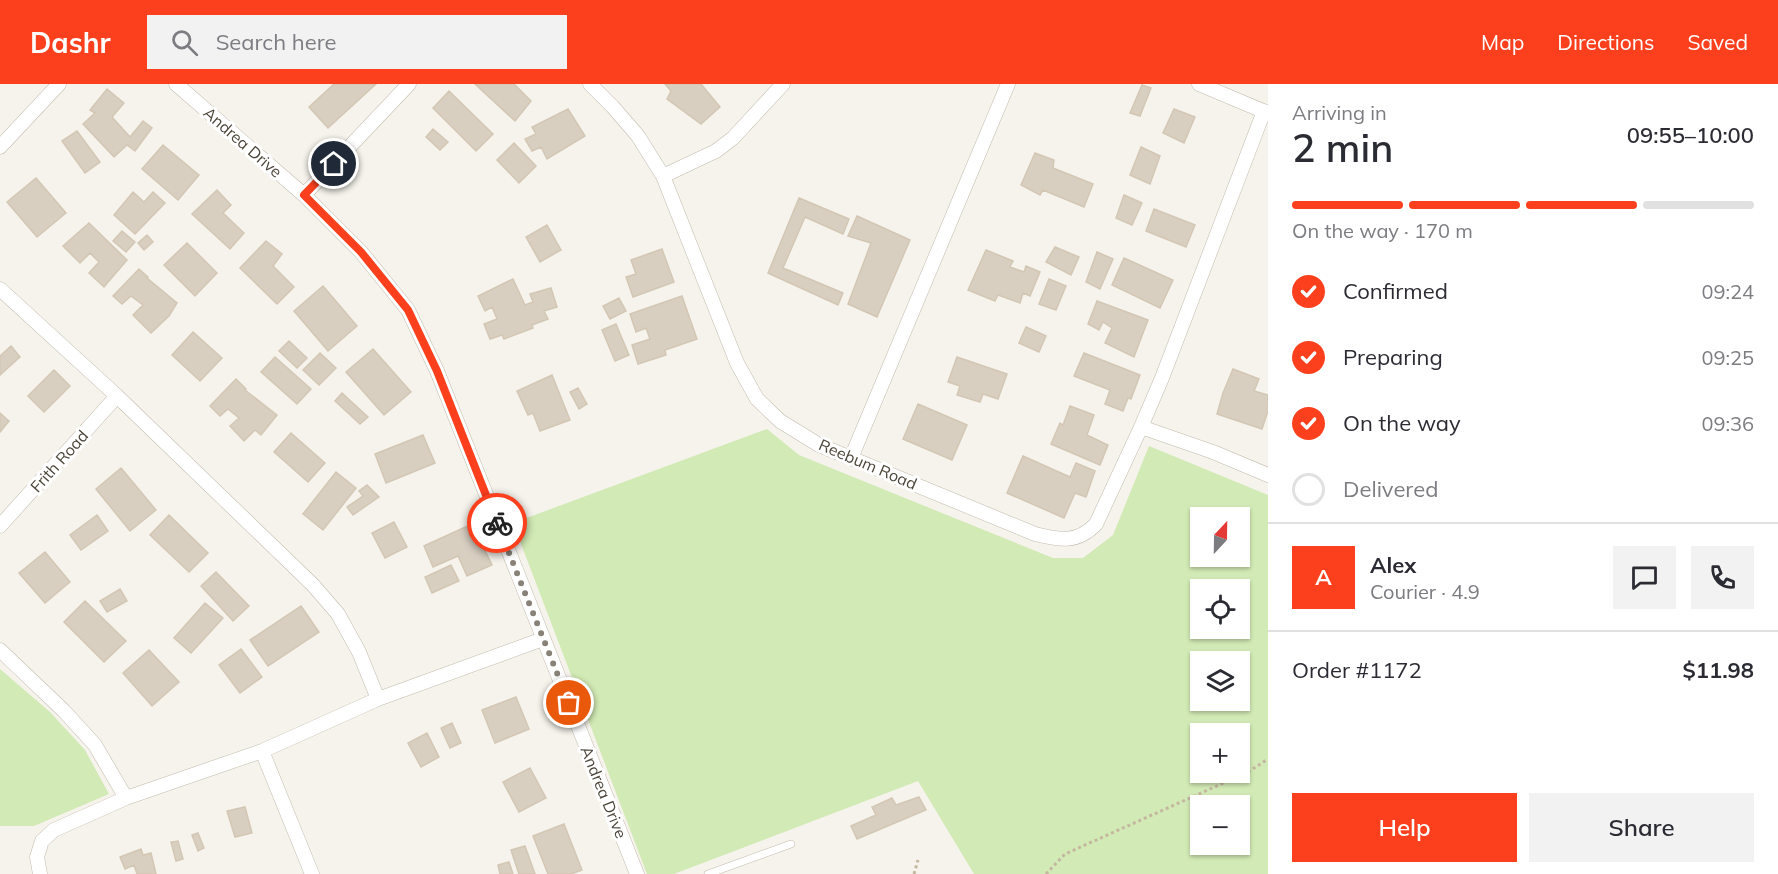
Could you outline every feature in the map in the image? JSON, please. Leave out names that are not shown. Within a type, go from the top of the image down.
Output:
[{"type":"street","points":[[0,147],[59,84]]},
{"type":"street","name":"Andrea Drive","points":[[176,84],[304,195],[361,252],[408,310],[437,371],[637,874]]},
{"type":"street","points":[[304,195],[409,84]]},
{"type":"street","name":"Reebum Road","points":[[590,84],[638,136],[663,176],[737,363],[757,399],[780,421],[819,445],[1035,534],[1070,539],[1086,535],[1096,524],[1167,367],[1266,112]]},
{"type":"street","points":[[663,176],[716,151],[733,138],[783,84]]},
{"type":"street","points":[[851,458],[1008,84]]},
{"type":"street","points":[[1199,84],[1266,112]]},
{"type":"street","points":[[0,289],[117,396],[273,545],[331,606],[338,614],[358,652],[378,699]]},
{"type":"street","name":"Frith Road","points":[[0,526],[117,396]]},
{"type":"street","points":[[1140,427],[1213,452],[1268,475]]},
{"type":"street","points":[[40,874],[37,856],[39,849],[42,841],[54,830],[126,798],[262,751],[378,699],[543,639]]},
{"type":"street","points":[[0,650],[64,711],[95,745],[126,798]]},
{"type":"street","points":[[262,751],[312,874]]},
{"type":"lane","points":[[708,874],[791,844]]},
{"type":"path","points":[[1046,874],[1065,854],[1248,772],[1268,759]]},
{"type":"path","points":[[914,874],[918,860]]},
{"type":"green space","points":[[767,429],[799,455],[1053,558],[1083,558],[1113,535],[1149,446],[1268,495],[1268,874],[974,874],[918,781],[674,874],[647,874],[513,523]]},
{"type":"green space","points":[[0,669],[50,712],[85,750],[109,794],[34,826],[0,826]]},
{"type":"building","points":[[334,84],[376,84],[328,128],[309,107]]},
{"type":"building","points":[[475,84],[514,84],[531,101],[515,121]]},
{"type":"building","points":[[665,84],[701,84],[720,107],[701,124],[667,99],[671,91]]},
{"type":"building","points":[[1142,85],[1151,88],[1140,116],[1130,113]]},
{"type":"building","points":[[107,89],[124,103],[112,117],[130,137],[143,121],[152,128],[135,151],[127,145],[114,157],[83,124],[95,113],[90,110]]},
{"type":"building","points":[[449,91],[493,134],[476,151],[433,108]]},
{"type":"building","points":[[568,109],[585,136],[547,159],[541,147],[532,151],[525,139],[536,134],[532,127]]},
{"type":"building","points":[[1174,109],[1195,117],[1184,143],[1163,133]]},
{"type":"building","points":[[433,129],[448,142],[440,150],[426,137]]},
{"type":"building","points":[[77,131],[100,162],[85,173],[62,141]]},
{"type":"building","points":[[514,143],[536,166],[519,183],[497,160]]},
{"type":"building","points":[[163,145],[199,175],[178,200],[142,169]]},
{"type":"building","points":[[1141,147],[1160,156],[1150,184],[1130,175]]},
{"type":"building","points":[[1035,153],[1054,160],[1053,168],[1093,184],[1084,207],[1043,190],[1040,195],[1021,185]]},
{"type":"building","points":[[36,178],[66,213],[37,237],[7,202]]},
{"type":"building","points":[[217,190],[231,205],[223,213],[244,233],[230,249],[192,214]]},
{"type":"building","points":[[133,192],[144,202],[153,192],[165,203],[135,234],[114,215]]},
{"type":"building","points":[[1124,195],[1142,203],[1132,225],[1116,218]]},
{"type":"building","points":[[799,198],[849,219],[843,234],[805,217],[783,268],[843,293],[838,305],[768,273]]},
{"type":"building","points":[[1154,209],[1195,225],[1186,247],[1146,231]]},
{"type":"building","points":[[857,216],[910,240],[877,317],[848,304],[871,243],[848,236]]},
{"type":"building","points":[[89,223],[127,260],[104,287],[89,273],[99,262],[90,253],[80,263],[63,246]]},
{"type":"building","points":[[547,225],[561,250],[540,262],[526,237]]},
{"type":"building","points":[[122,231],[135,242],[126,252],[113,241]]},
{"type":"building","points":[[147,235],[153,242],[144,250],[138,243]]},
{"type":"building","points":[[266,241],[282,254],[273,266],[294,287],[277,304],[240,268]]},
{"type":"building","points":[[187,243],[217,273],[195,296],[164,265]]},
{"type":"building","points":[[1055,247],[1079,257],[1071,275],[1046,262]]},
{"type":"building","points":[[662,249],[674,282],[633,297],[626,277],[636,274],[631,260]]},
{"type":"building","points":[[986,250],[1013,261],[1010,267],[1024,272],[1026,266],[1040,272],[1030,296],[1023,293],[1020,303],[998,295],[995,301],[968,290]]},
{"type":"building","points":[[1097,252],[1113,259],[1100,289],[1086,282]]},
{"type":"building","points":[[1124,258],[1173,280],[1160,308],[1112,285]]},
{"type":"building","points":[[139,269],[177,303],[169,316],[151,333],[133,315],[143,305],[131,296],[122,304],[113,296]]},
{"type":"building","points":[[513,279],[525,305],[533,302],[530,294],[551,288],[557,307],[544,311],[548,319],[532,325],[533,328],[504,339],[502,335],[490,339],[484,324],[497,319],[492,307],[485,311],[478,296]]},
{"type":"building","points":[[1049,279],[1066,286],[1056,310],[1039,304]]},
{"type":"building","points":[[323,286],[357,326],[328,351],[294,311]]},
{"type":"building","points":[[682,296],[697,339],[665,350],[666,355],[638,364],[632,345],[650,339],[646,328],[636,332],[630,314]]},
{"type":"building","points":[[619,298],[626,311],[610,319],[603,306]]},
{"type":"building","points":[[1097,301],[1148,320],[1134,357],[1105,343],[1112,328],[1103,322],[1099,330],[1088,324]]},
{"type":"building","points":[[616,324],[629,355],[615,361],[602,330]]},
{"type":"building","points":[[1026,327],[1046,336],[1039,352],[1019,343]]},
{"type":"building","points":[[193,332],[222,358],[200,381],[172,355]]},
{"type":"building","points":[[289,341],[307,358],[297,368],[279,351]]},
{"type":"building","points":[[11,346],[20,357],[0,375],[0,356]]},
{"type":"building","points":[[373,349],[411,392],[384,415],[346,372]]},
{"type":"building","points":[[320,353],[336,368],[319,385],[303,370]]},
{"type":"building","points":[[1084,353],[1140,375],[1131,399],[1128,398],[1123,411],[1105,404],[1110,390],[1074,376]]},
{"type":"building","points":[[275,357],[311,389],[297,404],[261,372]]},
{"type":"building","points":[[957,357],[1007,374],[998,399],[983,394],[980,402],[957,395],[960,386],[948,382]]},
{"type":"building","points":[[1233,369],[1259,379],[1254,391],[1268,395],[1268,411],[1262,429],[1217,414]]},
{"type":"building","points":[[54,370],[70,386],[44,412],[28,396]]},
{"type":"building","points":[[552,375],[570,420],[540,431],[533,413],[528,415],[517,391]]},
{"type":"building","points":[[236,379],[245,390],[277,415],[261,435],[255,430],[244,441],[230,426],[239,418],[228,409],[220,416],[210,406]]},
{"type":"building","points":[[578,388],[587,404],[579,409],[570,392]]},
{"type":"building","points":[[342,393],[368,417],[360,424],[335,401]]},
{"type":"building","points":[[918,404],[967,425],[952,460],[903,439]]},
{"type":"building","points":[[1070,406],[1094,415],[1087,435],[1108,445],[1100,465],[1051,444],[1060,423],[1063,425]]},
{"type":"building","points":[[0,413],[9,421],[0,432]]},
{"type":"building","points":[[291,433],[325,463],[308,482],[274,452]]},
{"type":"building","points":[[423,435],[435,463],[386,483],[375,454]]},
{"type":"building","points":[[1023,456],[1070,477],[1076,463],[1095,471],[1086,497],[1075,493],[1064,518],[1007,493]]},
{"type":"building","points":[[121,468],[156,510],[130,531],[96,489]]},
{"type":"building","points":[[336,472],[356,488],[323,530],[303,514]]},
{"type":"building","points":[[367,485],[379,497],[353,515],[347,507],[363,496],[359,491]]},
{"type":"building","points":[[97,515],[108,531],[81,550],[70,535]]},
{"type":"building","points":[[169,515],[208,553],[189,572],[150,535]]},
{"type":"building","points":[[394,522],[407,547],[385,558],[372,533]]},
{"type":"building","points":[[472,524],[492,565],[467,576],[458,556],[433,567],[424,546]]},
{"type":"building","points":[[45,552],[70,582],[45,603],[19,573]]},
{"type":"building","points":[[451,565],[459,581],[432,593],[425,577]]},
{"type":"building","points":[[216,572],[249,606],[233,621],[201,586]]},
{"type":"building","points":[[120,589],[127,601],[107,612],[100,601]]},
{"type":"building","points":[[85,601],[126,641],[104,662],[64,622]]},
{"type":"building","points":[[205,603],[223,618],[191,653],[174,638]]},
{"type":"building","points":[[301,606],[319,632],[268,666],[250,640]]},
{"type":"building","points":[[241,649],[262,677],[240,693],[219,665]]},
{"type":"building","points":[[149,650],[179,682],[152,706],[123,673]]},
{"type":"building","points":[[516,697],[529,729],[495,743],[482,710]]},
{"type":"building","points":[[452,723],[461,743],[450,748],[441,728]]},
{"type":"building","points":[[427,733],[439,757],[421,767],[408,743]]},
{"type":"building","points":[[530,768],[546,798],[519,812],[503,782]]},
{"type":"building","points":[[919,797],[926,810],[857,839],[851,826],[876,815],[872,807],[892,798],[896,805]]},
{"type":"building","points":[[245,807],[252,833],[235,837],[227,811]]},
{"type":"building","points":[[564,824],[582,870],[571,874],[548,874],[533,836]]},
{"type":"building","points":[[198,833],[204,848],[198,851],[192,835]]},
{"type":"building","points":[[178,841],[183,859],[176,861],[171,842]]},
{"type":"building","points":[[525,846],[535,874],[519,874],[511,850]]},
{"type":"building","points":[[141,849],[143,855],[151,853],[156,874],[137,874],[134,865],[125,869],[120,857]]},
{"type":"building","points":[[509,862],[513,874],[500,874],[498,865]]},
{"type":"way so far","points":[[497,523],[569,703]]},
{"type":"route","points":[[334,164],[304,195],[361,252],[408,310],[437,371],[497,523]]}]
